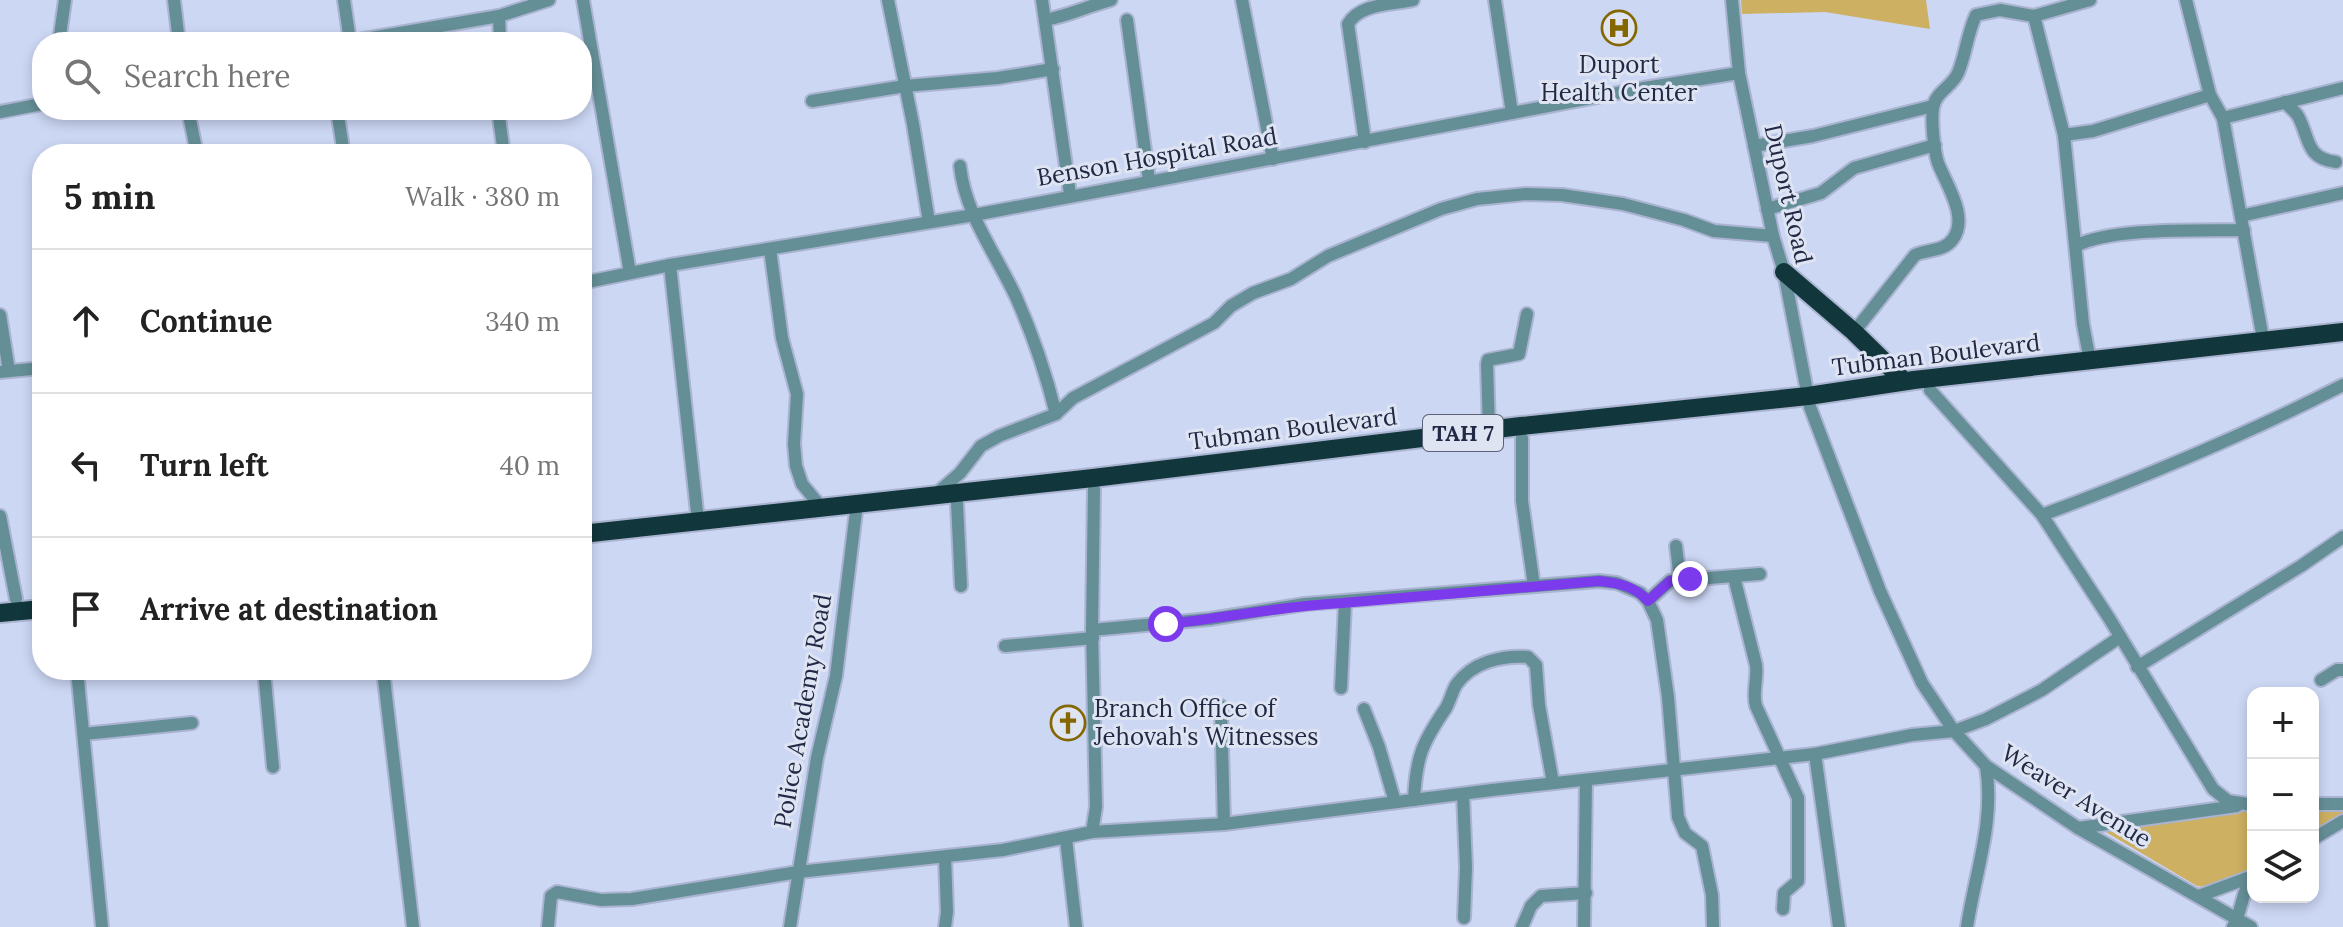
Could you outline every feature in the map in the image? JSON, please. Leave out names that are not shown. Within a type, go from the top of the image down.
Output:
[{"type":"highway","points":[[1784,272],[1854,332],[1904,381]]},
{"type":"highway","name":"Tubman Boulevard","points":[[592,533],[822,508],[957,503],[1094,489],[1809,402],[1904,381],[2343,332]]},
{"type":"highway","name":"Tubman Boulevard","points":[[592,545],[856,509],[936,494],[1489,430],[1930,390],[2343,343]]},
{"type":"highway","points":[[8,600],[32,598]]},
{"type":"highway","points":[[0,613],[32,610]]},
{"type":"street","points":[[60,32],[65,0]]},
{"type":"street","points":[[174,0],[178,32]]},
{"type":"street","points":[[344,0],[348,32]]},
{"type":"street","points":[[407,32],[499,16],[549,0]]},
{"type":"street","points":[[583,0],[589,32]]},
{"type":"street","points":[[888,0],[929,222]]},
{"type":"street","points":[[1042,0],[1070,194]]},
{"type":"street","points":[[1045,20],[1067,16],[1111,0]]},
{"type":"street","points":[[1242,0],[1273,159]]},
{"type":"street","points":[[1365,142],[1348,24],[1356,14],[1368,9],[1413,0]]},
{"type":"street","points":[[1495,0],[1512,113]]},
{"type":"street","name":"Duport Road","points":[[1732,0],[1739,73],[1773,236],[1784,272],[1809,402]]},
{"type":"street","points":[[1983,13],[1991,0]]},
{"type":"street","points":[[1854,332],[1915,255],[1927,249],[1944,247],[1953,239],[1959,218],[1938,162],[1933,106],[1938,95],[1957,77],[1976,15],[2000,10],[2034,16],[2090,0]]},
{"type":"street","points":[[2186,0],[2210,95],[2223,118],[2263,339]]},
{"type":"street","points":[[499,16],[500,32]]},
{"type":"street","points":[[2034,16],[2064,135],[2090,361]]},
{"type":"street","points":[[1127,20],[1149,180]]},
{"type":"street","points":[[592,52],[630,273]]},
{"type":"street","points":[[812,101],[905,86],[998,78],[1053,69]]},
{"type":"street","name":"Benson Hospital Road","points":[[592,281],[670,265],[974,215],[1070,194],[1739,73]]},
{"type":"street","points":[[2223,118],[2343,88]]},
{"type":"street","points":[[2064,135],[2093,131],[2210,95]]},
{"type":"street","points":[[2285,102],[2297,115],[2315,155],[2325,161],[2336,162]]},
{"type":"street","points":[[0,112],[32,106]]},
{"type":"street","points":[[1754,146],[1813,136],[1933,106]]},
{"type":"street","points":[[190,120],[195,144]]},
{"type":"street","points":[[339,120],[342,144]]},
{"type":"street","points":[[499,120],[503,144]]},
{"type":"street","points":[[1767,209],[1821,193],[1854,168],[1935,145]]},
{"type":"street","points":[[960,166],[964,193],[1027,323],[1056,414]]},
{"type":"street","points":[[2245,215],[2343,193]]},
{"type":"street","points":[[936,494],[960,473],[981,446],[1056,414],[1073,398],[1214,323],[1231,306],[1253,293],[1291,279],[1328,256],[1441,209],[1477,199],[1562,195],[1623,204],[1714,231],[1773,236]]},
{"type":"street","points":[[2076,246],[2098,238],[2124,235],[2244,230]]},
{"type":"street","points":[[770,249],[782,338],[797,394],[796,466],[802,484],[822,508]]},
{"type":"street","points":[[670,265],[698,521]]},
{"type":"street","points":[[1489,430],[1488,360],[1519,354],[1527,314]]},
{"type":"street","points":[[0,315],[4,371],[32,369]]},
{"type":"street","points":[[2042,515],[2159,471],[2253,430],[2343,385]]},
{"type":"street","points":[[1930,390],[2042,515],[2213,789],[2228,801],[2247,805]]},
{"type":"street","name":"Weaver Avenue","points":[[1809,402],[1851,521],[1900,639],[1922,683],[1954,731],[1986,766],[2078,828],[2199,896],[2235,922],[2251,927]]},
{"type":"street","points":[[1522,438],[1522,501],[1534,586]]},
{"type":"street","points":[[1092,832],[1096,807],[1092,634],[1094,489]]},
{"type":"street","points":[[957,503],[961,586]]},
{"type":"street","name":"Police Academy Road","points":[[790,927],[817,758],[836,676],[856,509]]},
{"type":"street","points":[[0,516],[8,600]]},
{"type":"street","points":[[2137,667],[2343,537]]},
{"type":"street","points":[[1676,546],[1680,579]]},
{"type":"street","points":[[1648,601],[1666,583],[1680,579],[1760,574]]},
{"type":"street","points":[[1734,577],[1756,665],[1753,695],[1798,798],[1798,881],[1784,893],[1783,909]]},
{"type":"street","points":[[1005,646],[1305,604],[1599,581],[1617,583],[1640,593],[1648,601],[1657,620],[1668,697],[1678,817],[1685,833],[1702,846],[1712,895],[1713,927]]},
{"type":"street","points":[[1341,688],[1345,603]]},
{"type":"street","points":[[548,927],[551,896],[557,892],[601,900],[632,899],[798,872],[945,857],[1066,839],[1092,832],[1224,824],[1815,754],[1912,735],[1954,731],[1986,719],[2042,690],[2120,637]]},
{"type":"street","points":[[1414,800],[1421,751],[1456,686],[1478,666],[1510,657],[1528,657],[1536,665],[1539,705],[1553,783]]},
{"type":"street","points":[[2321,680],[2337,670],[2343,670]]},
{"type":"street","points":[[78,680],[102,927]]},
{"type":"street","points":[[265,680],[273,767]]},
{"type":"street","points":[[384,680],[413,927]]},
{"type":"street","points":[[1221,706],[1224,824]]},
{"type":"street","points":[[1364,709],[1395,802]]},
{"type":"street","points":[[84,734],[192,723]]},
{"type":"street","points":[[1815,754],[1839,927]]},
{"type":"street","points":[[1967,927],[1988,825],[1990,789],[1986,766]]},
{"type":"street","points":[[1584,927],[1586,780]]},
{"type":"street","points":[[1463,794],[1466,867],[1464,918]]},
{"type":"street","points":[[2319,804],[2343,804]]},
{"type":"street","points":[[2078,828],[2247,805]]},
{"type":"street","points":[[2319,835],[2343,821]]},
{"type":"street","points":[[1066,839],[1076,927]]},
{"type":"street","points":[[945,857],[945,927]]},
{"type":"street","points":[[2199,896],[2247,879]]},
{"type":"street","points":[[2235,922],[2247,885]]},
{"type":"street","points":[[1522,927],[1531,906],[1541,896],[1586,893]]},
{"type":"shaded area","points":[[1741,0],[1926,0],[1930,29],[1825,12],[1742,14]]},
{"type":"shaded area","points":[[2319,806],[2343,808],[2343,817],[2319,831]]},
{"type":"shaded area","points":[[2247,810],[2247,870],[2226,881],[2197,886],[2104,831]]},
{"type":"place","name":"Duport Health Center","points":[[1619,28]]},
{"type":"place","name":"Branch Office of Jehovah's Witnesses","points":[[1068,723]]},
{"type":"route","points":[[1166,624],[1262,613],[1305,604],[1599,581],[1628,586],[1648,601],[1666,583],[1690,579]]}]
